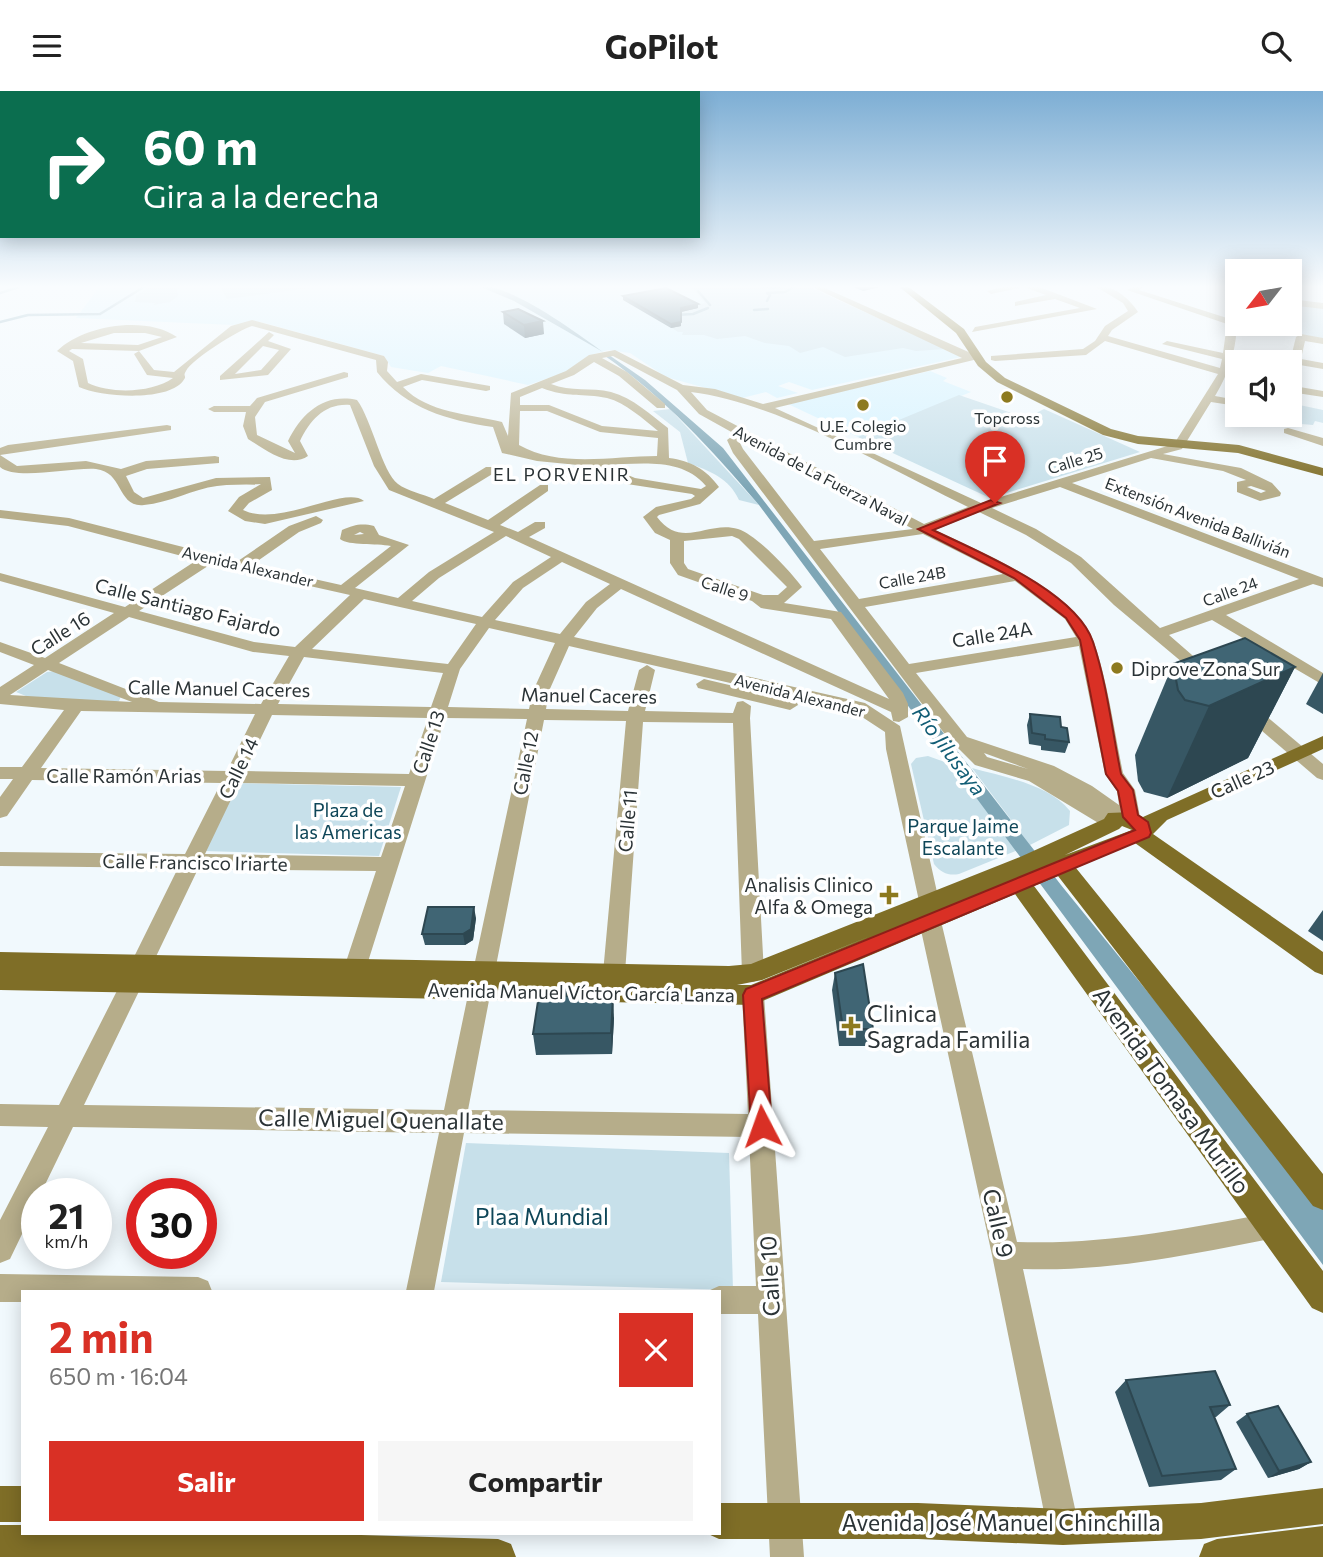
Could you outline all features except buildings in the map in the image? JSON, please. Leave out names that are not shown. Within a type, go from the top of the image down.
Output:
[{"type":"main road","points":[[972,353],[986,369],[1013,387],[1153,455]]},
{"type":"main road","points":[[974,358],[978,353]]},
{"type":"main road","points":[[994,353],[1020,382],[1117,427],[1263,453],[1323,473]]},
{"type":"main road","points":[[1114,435],[1149,442],[1180,438],[1245,444],[1323,465]]},
{"type":"main road","name":"Calle 23","points":[[1127,824],[1160,815],[1323,741]]},
{"type":"main road","points":[[1127,824],[1323,965]]},
{"type":"main road","name":"Avenida Manuel Víctor García Lanza","points":[[0,961],[137,973],[753,984],[1037,867],[1127,824]]},
{"type":"main road","points":[[1037,867],[1323,1196]]},
{"type":"main road","name":"Avenida Tomasa Murillo","points":[[1037,867],[1270,1226],[1323,1297]]},
{"type":"main road","name":"Avenida Manuel Víctor García Lanza","points":[[0,980],[137,973]]},
{"type":"main road","points":[[0,1504],[21,1504]]},
{"type":"main road","name":"Avenida José Manuel Chinchilla","points":[[721,1522],[786,1540],[918,1521],[1063,1527],[1201,1521],[1323,1506]]},
{"type":"main road","points":[[0,1543],[380,1543],[498,1557]]},
{"type":"main road","points":[[1217,1557],[1323,1544]]},
{"type":"street","points":[[67,353],[78,359],[83,385],[90,390],[116,393],[154,389],[175,383],[180,378],[177,375]]},
{"type":"street","points":[[177,375],[201,353]]},
{"type":"street","points":[[249,353],[224,377],[264,373],[282,353]]},
{"type":"street","points":[[364,353],[380,358],[383,362],[382,372],[405,396],[452,417],[491,422],[500,429],[502,446],[506,450],[591,462],[663,459],[702,475],[713,487],[701,494],[698,501],[651,513],[650,517],[660,530],[677,538],[733,532],[744,536],[795,587],[782,599],[757,598]]},
{"type":"street","points":[[964,353],[974,358]]},
{"type":"street","points":[[1159,353],[1224,372]]},
{"type":"street","points":[[139,354],[151,373],[177,375]]},
{"type":"street","points":[[524,453],[513,446],[515,395],[577,370],[600,355],[661,406]]},
{"type":"street","name":"Avenida de La Fuerza Naval","points":[[600,355],[621,355],[648,373],[681,388],[703,412],[923,529],[1018,576],[1071,616],[1086,640],[1115,777],[1116,799],[1127,824]]},
{"type":"street","points":[[763,407],[788,399],[974,358]]},
{"type":"street","points":[[1302,363],[1323,366]]},
{"type":"street","name":"Calle 25","points":[[811,546],[912,534],[979,508],[1178,446],[1180,438],[1225,368]]},
{"type":"street","points":[[344,375],[261,400],[251,409],[248,422],[252,437],[294,459],[302,456],[294,444],[296,436],[321,405],[353,403],[360,412],[383,477],[393,487],[512,534],[900,710]]},
{"type":"street","points":[[396,386],[421,377],[486,389]]},
{"type":"street","points":[[543,385],[564,393],[609,395],[659,424],[664,435],[663,459]]},
{"type":"street","points":[[681,388],[715,392],[789,416],[1031,532],[1076,560],[1119,602],[1323,774]]},
{"type":"street","points":[[1302,390],[1323,394]]},
{"type":"street","points":[[1207,398],[1225,401]]},
{"type":"street","points":[[516,408],[549,408],[600,429],[664,435]]},
{"type":"street","points":[[214,409],[251,409]]},
{"type":"street","points":[[0,452],[12,448],[167,428]]},
{"type":"street","points":[[1288,431],[1323,442]]},
{"type":"street","points":[[744,433],[733,443],[853,605],[961,741],[981,761],[1035,777],[1127,824]]},
{"type":"street","points":[[1153,455],[1166,460],[1236,471],[1257,482]]},
{"type":"street","points":[[0,459],[7,467],[16,470],[97,465],[119,474],[146,465],[215,460]]},
{"type":"street","points":[[591,462],[609,474],[638,483],[690,489],[701,494]]},
{"type":"street","points":[[436,503],[490,470]]},
{"type":"street","points":[[119,474],[129,496],[142,502],[216,482],[266,480],[268,487],[244,500],[235,511],[261,520],[347,507],[294,529],[243,565]]},
{"type":"street","name":"Extensión Avenida Ballivián","points":[[1061,483],[1318,581]]},
{"type":"street","points":[[490,525],[544,488]]},
{"type":"street","name":"Avenida Alexander","points":[[0,515],[69,522],[206,562],[243,565],[482,626],[859,707],[887,725]]},
{"type":"street","name":"Avenida Alexander","points":[[0,522],[50,528],[353,594],[402,602],[482,626]]},
{"type":"street","points":[[402,602],[468,552],[540,525]]},
{"type":"street","name":"Calle 14","points":[[0,1249],[266,710],[298,653],[402,545],[370,537]]},
{"type":"street","name":"Calle 9","points":[[677,538],[677,563],[683,572],[777,607],[836,615],[895,694],[900,710],[887,725],[895,749],[1063,1527]]},
{"type":"street","name":"Calle 13","points":[[352,978],[452,669],[482,626],[518,585],[562,556]]},
{"type":"street","name":"Calle 16","points":[[0,694],[206,562]]},
{"type":"street","name":"Calle 24B","points":[[853,605],[1018,576]]},
{"type":"street","name":"Calle Santiago Fajardo","points":[[0,577],[253,647],[452,669]]},
{"type":"street","name":"Calle 24","points":[[1158,634],[1318,581]]},
{"type":"street","name":"Calle 12","points":[[420,1290],[535,714],[561,644],[577,617],[596,598],[620,583]]},
{"type":"street","points":[[1215,615],[1323,680]]},
{"type":"street","name":"Calle 24A","points":[[904,670],[1086,640]]},
{"type":"street","name":"Avenida Alexander","points":[[561,644],[745,695],[887,725]]},
{"type":"street","points":[[0,647],[161,707]]},
{"type":"street","name":"Calle 11","points":[[613,983],[635,717],[647,670]]},
{"type":"street","name":"Calle 10","points":[[745,695],[741,719],[753,984],[786,1540]]},
{"type":"street","name":"Calle Manuel Caceres","points":[[0,699],[76,706],[437,713]]},
{"type":"street","points":[[0,811],[76,706]]},
{"type":"street","name":"Manuel Caceres","points":[[437,713],[741,719]]},
{"type":"street","points":[[961,741],[1031,762],[1078,785],[1127,824]]},
{"type":"street","name":"Calle Ramón Arias","points":[[0,773],[416,781]]},
{"type":"street","points":[[1078,785],[1100,783],[1115,777]]},
{"type":"street","name":"Calle Francisco Iriarte","points":[[0,859],[389,865]]},
{"type":"street","name":"Calle Miguel Quenallate","points":[[0,1115],[762,1126]]},
{"type":"street","points":[[1006,1255],[1062,1257],[1140,1251],[1270,1226]]},
{"type":"street","points":[[0,1287],[148,1290]]},
{"type":"street","points":[[721,1300],[770,1300]]},
{"type":"shaded area","points":[[375,353],[597,353],[588,356],[567,372],[528,385],[441,366],[428,373],[391,367],[384,356]]},
{"type":"shaded area","points":[[631,353],[953,353],[961,357],[812,390],[789,382],[778,386],[798,393],[777,398],[766,392],[742,398],[666,377]]},
{"type":"shaded area","name":"U.E. Colegio Cumbre","points":[[930,371],[947,378],[943,381],[971,392],[858,437],[788,404]]},
{"type":"green space","points":[[837,353],[868,353],[845,357]]},
{"type":"green space","points":[[959,395],[1026,418],[1044,409],[1140,452],[990,498],[858,437]]},
{"type":"green space","points":[[1302,406],[1323,410],[1323,423],[1315,421],[1313,425],[1302,424]]},
{"type":"green space","points":[[670,409],[759,505],[739,500],[724,481],[711,472],[688,463],[680,432],[653,411]]},
{"type":"green space","points":[[55,671],[121,696],[119,701],[108,705],[41,702],[16,692],[47,672]]},
{"type":"green space","name":"Parque Jaime Escalante","points":[[928,756],[953,765],[1018,850],[959,874],[945,873],[934,864],[911,764],[916,758]]},
{"type":"green space","name":"Parque Jaime Escalante","points":[[972,768],[1025,783],[1050,794],[1070,811],[1069,825],[1030,845]]},
{"type":"green space","name":"Plaza de las Americas","points":[[235,783],[401,787],[379,856],[202,851]]},
{"type":"green space","name":"Plaa Mundial","points":[[466,1143],[729,1153],[733,1290],[441,1282]]},
{"type":"water","name":"Río Jilusaya","points":[[609,355],[645,380],[723,448],[1061,885],[1323,1208],[1323,1265],[759,505],[686,425],[647,389],[605,356]]},
{"type":"place","name":"Topcross","points":[[1007,397]]},
{"type":"place","name":"U.E. Colegio Cumbre","points":[[863,405]]},
{"type":"place","name":"Diprove Zona Sur","points":[[1117,668]]},
{"type":"place","name":"Analisis Clinico Alfa & Omega","points":[[889,895]]},
{"type":"place","name":"Clinica Sagrada Familia","points":[[851,1026]]},
{"type":"district","name":"EL PORVENIR","points":[[562,474]]},
{"type":"route","points":[[762,1126],[753,995],[1143,833],[1142,825],[1130,817],[1126,790],[1114,774],[1086,640],[1071,616],[1018,576],[923,529],[995,503]]}]
